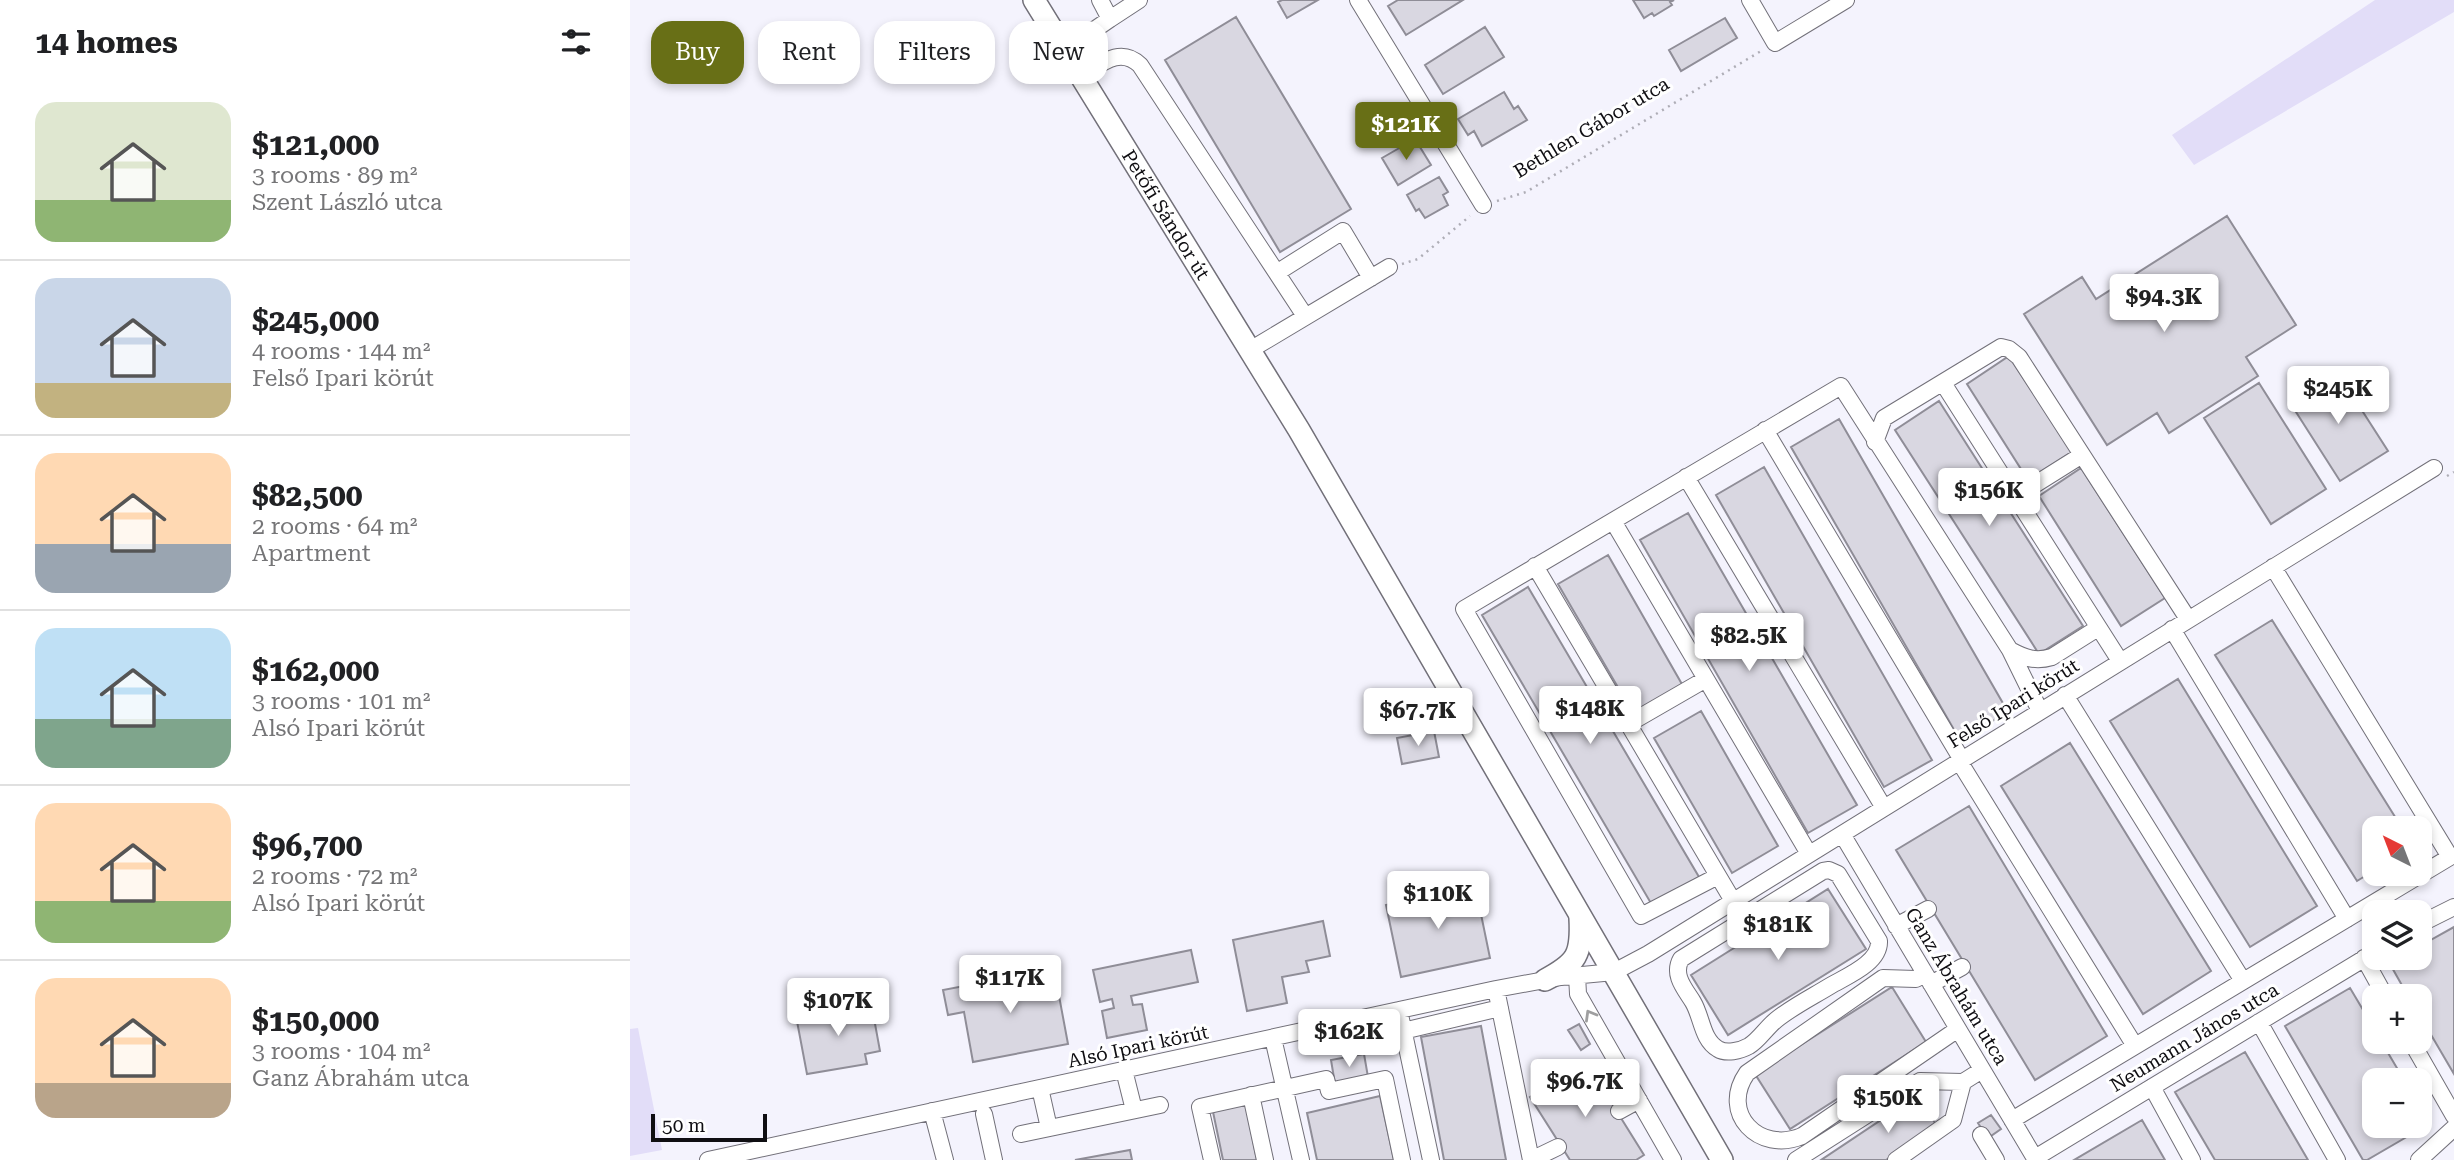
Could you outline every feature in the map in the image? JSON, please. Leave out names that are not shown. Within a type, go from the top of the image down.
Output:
[{"type":"main road","name":"Petőfi Sándor út","points":[[1034,0],[1047,21]]},
{"type":"main road","name":"Petőfi Sándor út","points":[[1086,84],[1299,430],[1722,1160]]},
{"type":"main road","points":[[1545,980],[1570,965],[1578,954],[1580,913]]},
{"type":"street","points":[[1100,0],[1110,19]]},
{"type":"street","points":[[1107,21],[1139,0]]},
{"type":"street","points":[[1358,0],[1483,205]]},
{"type":"street","points":[[1750,0],[1775,43],[1846,0]]},
{"type":"street","points":[[1108,61],[1118,56],[1129,57],[1140,65],[1305,316]]},
{"type":"street","points":[[1278,272],[1343,231],[1371,278]]},
{"type":"street","points":[[1250,350],[1389,267]]},
{"type":"street","points":[[1875,442],[1884,418],[2001,347],[2009,349],[2019,357],[2188,620]]},
{"type":"street","points":[[1943,383],[2120,662]]},
{"type":"street","points":[[1718,876],[1641,916],[1464,610],[1841,386],[2010,650],[2040,711]]},
{"type":"street","points":[[1765,430],[1961,760],[2010,856],[2135,1046]]},
{"type":"street","points":[[2015,497],[2082,455]]},
{"type":"street","name":"Felső Ipari körút","points":[[1614,972],[1641,958],[2434,468]]},
{"type":"street","points":[[1686,477],[1884,808]]},
{"type":"street","points":[[1613,521],[1809,854]]},
{"type":"street","points":[[1535,566],[1733,901]]},
{"type":"street","points":[[2012,1120],[2451,857],[2273,567]]},
{"type":"street","points":[[2010,650],[2026,658],[2052,657],[2098,628]]},
{"type":"street","points":[[2172,629],[2347,919]]},
{"type":"street","points":[[1628,724],[1706,680]]},
{"type":"street","points":[[2066,695],[2243,981]]},
{"type":"street","name":"Ganz Ábrahám utca","points":[[1842,834],[2035,1159]]},
{"type":"street","points":[[1838,874],[1859,863]]},
{"type":"street","points":[[1879,946],[1879,941],[1838,874],[1824,870],[1681,959],[1677,970],[1701,1017],[1706,1035],[1718,1049],[1725,1052],[1738,1051],[1749,1046],[1774,1021],[1862,967],[1872,958],[1879,946],[1928,909]]},
{"type":"street","points":[[2432,918],[2454,907]]},
{"type":"street","name":"Neumann János utca","points":[[2035,1159],[2362,959]]},
{"type":"street","points":[[1958,1029],[1802,1136],[1780,1142],[1762,1138],[1745,1123],[1739,1109],[1741,1082],[1747,1073],[1883,978],[1928,979],[1962,967]]},
{"type":"street","name":"Alsó Ipari körút","points":[[708,1160],[779,1152],[932,1111],[1496,989],[1577,975],[1614,972]]},
{"type":"street","points":[[1577,975],[1578,994],[1672,1160]]},
{"type":"street","points":[[1496,989],[1531,1160],[1558,1147]]},
{"type":"street","points":[[1404,1031],[1500,1008]]},
{"type":"street","points":[[1399,1010],[1431,1160]]},
{"type":"street","points":[[2259,1022],[2337,1160]]},
{"type":"street","points":[[1273,1038],[1301,1160]]},
{"type":"street","points":[[2418,1054],[2454,1116]]},
{"type":"street","points":[[1124,1070],[1134,1110]]},
{"type":"street","points":[[1796,1160],[1920,1081],[1963,1082],[1982,1070]]},
{"type":"street","points":[[1212,1160],[1200,1107],[1326,1079],[1329,1090],[1385,1079],[1402,1160]]},
{"type":"street","points":[[1896,1160],[1953,1120],[1963,1082]]},
{"type":"street","points":[[2152,1087],[2192,1160]]},
{"type":"street","points":[[1040,1088],[1049,1128]]},
{"type":"street","points":[[1251,1095],[1265,1160]]},
{"type":"street","points":[[1619,1111],[1639,1100]]},
{"type":"street","points":[[1021,1134],[1160,1105]]},
{"type":"street","points":[[932,1111],[945,1160]]},
{"type":"street","points":[[984,1114],[994,1160]]},
{"type":"street","points":[[2419,1160],[2454,1128]]},
{"type":"street","points":[[1981,1135],[1996,1160]]},
{"type":"path","name":"Bethlen Gábor utca","points":[[1389,267],[1418,259],[1483,205],[1526,192],[1775,43]]},
{"type":"shaded area","points":[[2375,0],[2454,0],[2454,12],[2194,165],[2172,135]]},
{"type":"shaded area","points":[[638,1028],[662,1150],[630,1156],[630,1029]]},
{"type":"building","points":[[1318,0],[1287,18],[1278,2]]},
{"type":"building","points":[[1398,0],[1463,0],[1406,35],[1388,6]]},
{"type":"building","points":[[1633,0],[1674,0],[1670,2],[1672,5],[1654,16],[1652,13],[1644,18]]},
{"type":"building","points":[[1236,17],[1351,209],[1280,252],[1165,60]]},
{"type":"building","points":[[1725,18],[1737,38],[1681,71],[1669,50]]},
{"type":"building","points":[[1485,27],[1504,57],[1443,94],[1425,65]]},
{"type":"building","points":[[1504,92],[1514,109],[1518,106],[1527,120],[1482,146],[1474,131],[1468,135],[1458,119]]},
{"type":"building","points":[[1415,139],[1431,165],[1398,185],[1382,158]]},
{"type":"building","points":[[1439,177],[1448,192],[1443,195],[1448,205],[1425,218],[1419,209],[1416,211],[1407,195]]},
{"type":"building","points":[[2227,216],[2296,325],[2246,357],[2258,376],[2169,433],[2157,413],[2107,445],[2024,314],[2082,277],[2096,299]]},
{"type":"building","points":[[2009,356],[2072,452],[2028,480],[1967,384]]},
{"type":"building","points":[[2336,370],[2388,451],[2340,481],[2289,401]]},
{"type":"building","points":[[2259,383],[2326,489],[2271,524],[2204,418]]},
{"type":"building","points":[[1939,401],[2083,626],[2039,654],[1895,430]]},
{"type":"building","points":[[1839,419],[2008,712],[1960,740],[1791,447]]},
{"type":"building","points":[[1764,467],[1932,760],[1884,787],[1716,495]]},
{"type":"building","points":[[2081,468],[2165,598],[2121,626],[2039,496]]},
{"type":"building","points":[[1688,513],[1857,805],[1808,833],[1640,540]]},
{"type":"building","points":[[1608,555],[1683,686],[1634,715],[1558,584]]},
{"type":"building","points":[[1528,587],[1699,877],[1652,905],[1482,615]]},
{"type":"building","points":[[2272,620],[2394,816],[2362,816],[2362,878],[2357,881],[2215,655]]},
{"type":"building","points":[[2178,679],[2317,906],[2250,947],[2110,721]]},
{"type":"building","points":[[1701,711],[1778,846],[1732,873],[1654,738]]},
{"type":"building","points":[[1434,731],[1439,757],[1402,764],[1397,738]]},
{"type":"building","points":[[2070,743],[2211,971],[2143,1014],[2001,786]]},
{"type":"building","points":[[1969,806],[2107,1036],[2035,1080],[1896,850]]},
{"type":"building","points":[[1475,885],[1490,958],[1401,977],[1386,905]]},
{"type":"building","points":[[1828,889],[1866,949],[1728,1035],[1691,975]]},
{"type":"building","points":[[1323,921],[1330,956],[1306,961],[1309,972],[1282,977],[1287,1003],[1247,1011],[1233,940]]},
{"type":"building","points":[[2454,927],[2454,1074],[2432,1036],[2432,984],[2401,984],[2393,970],[2432,970],[2432,939]]},
{"type":"building","points":[[1191,950],[1198,982],[1131,996],[1133,1005],[1142,1004],[1147,1030],[1107,1038],[1102,1011],[1114,1008],[1112,999],[1100,1002],[1093,970]]},
{"type":"building","points":[[1054,969],[1068,1044],[973,1062],[964,1012],[948,1015],[943,990]]},
{"type":"building","points":[[1892,987],[1926,1042],[1790,1129],[1755,1074]]},
{"type":"building","points":[[2350,988],[2362,1008],[2362,1054],[2389,1054],[2397,1068],[2362,1068],[2362,1138],[2405,1138],[2363,1160],[2285,1026]]},
{"type":"building","points":[[871,1002],[880,1051],[865,1054],[867,1064],[807,1074],[796,1016]]},
{"type":"building","points":[[1579,1024],[1590,1044],[1581,1050],[1568,1030]]},
{"type":"building","points":[[1481,1026],[1506,1160],[1444,1160],[1421,1037]]},
{"type":"building","points":[[2245,1052],[2308,1160],[2215,1160],[2175,1092]]},
{"type":"building","points":[[1364,1054],[1368,1077],[1335,1084],[1331,1060]]},
{"type":"building","points":[[1586,1062],[1644,1155],[1636,1160],[1570,1160],[1530,1097]]},
{"type":"building","points":[[1380,1096],[1394,1160],[1317,1160],[1307,1113]]},
{"type":"building","points":[[1917,1096],[1937,1126],[1886,1160],[1821,1160]]},
{"type":"building","points":[[1245,1101],[1257,1160],[1223,1160],[1212,1107]]},
{"type":"building","points":[[1991,1115],[2001,1129],[1988,1138],[1978,1123]]},
{"type":"building","points":[[2142,1120],[2165,1160],[2074,1160]]},
{"type":"building","points":[[1130,1150],[1132,1160],[1075,1160]]}]
